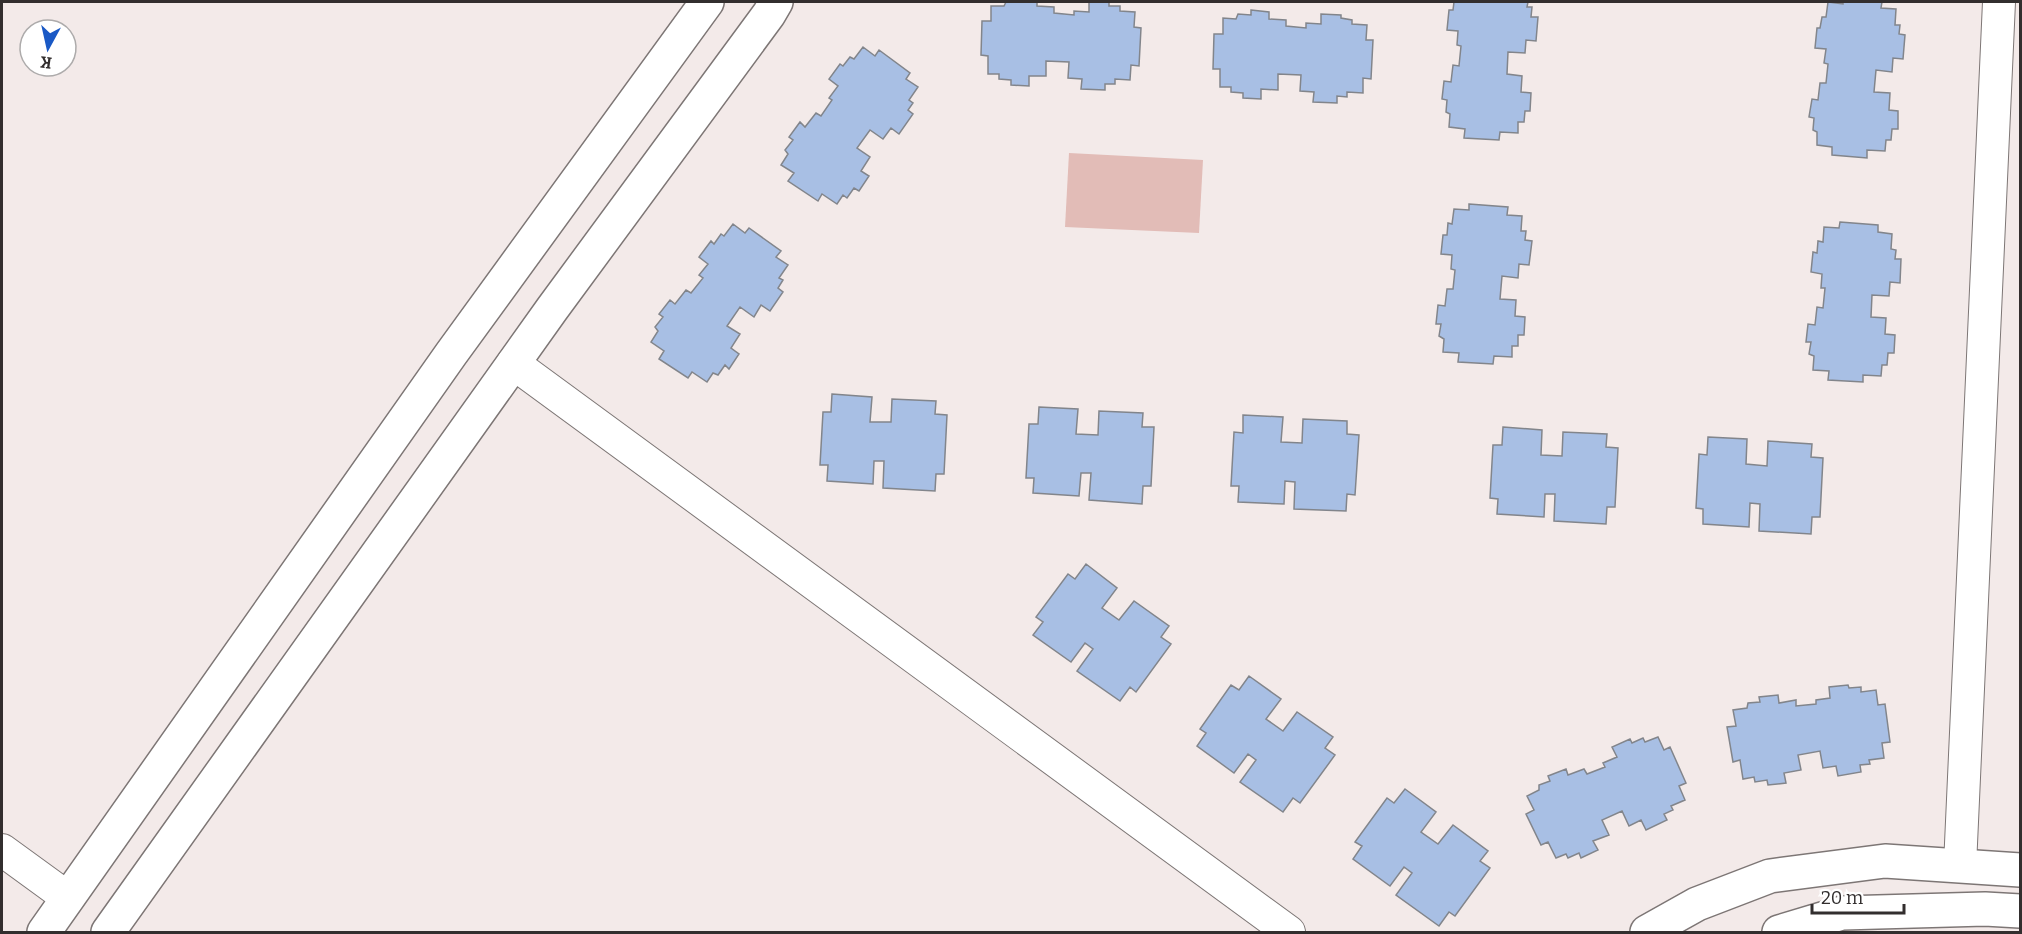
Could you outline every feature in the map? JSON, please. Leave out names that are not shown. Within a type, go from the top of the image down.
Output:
[{"type":"main road","points":[[44,933],[444,364],[707,2]]},
{"type":"main road","points":[[108,933],[513,363],[770,14],[776,2]]},
{"type":"main road","points":[[1647,933],[1697,904],[1770,876],[1885,861],[2020,870]]},
{"type":"main road","points":[[1779,933],[1842,913],[2020,910]]},
{"type":"street","points":[[1960,866],[1999,2]]},
{"type":"street","points":[[513,363],[1289,933]]},
{"type":"street","points":[[2,850],[68,898]]},
{"type":"shaded area","points":[[1069,153],[1203,160],[1199,233],[1065,227]]},
{"type":"building","points":[[1006,2],[1037,2],[1037,6],[1054,7],[1054,13],[1074,15],[1074,11],[1089,12],[1089,2],[1109,2],[1109,6],[1120,6],[1120,11],[1135,12],[1134,27],[1141,28],[1139,66],[1131,65],[1130,80],[1115,79],[1115,84],[1105,84],[1105,90],[1081,89],[1082,79],[1068,78],[1069,62],[1046,61],[1046,76],[1029,76],[1029,86],[1011,85],[1011,80],[999,79],[999,74],[988,74],[988,56],[981,55],[982,21],[991,21],[991,6],[1004,6]]},
{"type":"building","points":[[1454,2],[1528,2],[1527,7],[1532,7],[1531,17],[1538,17],[1536,41],[1526,40],[1525,53],[1508,52],[1507,74],[1522,76],[1521,92],[1531,93],[1530,111],[1525,111],[1524,122],[1518,122],[1518,133],[1500,132],[1499,140],[1464,138],[1465,129],[1449,127],[1450,114],[1446,112],[1447,100],[1442,99],[1444,81],[1451,82],[1453,65],[1459,66],[1461,46],[1457,45],[1458,31],[1447,30],[1449,10],[1453,10]]},
{"type":"building","points":[[1828,2],[1843,4],[1843,2],[1882,2],[1881,8],[1896,9],[1895,25],[1900,25],[1899,34],[1905,35],[1903,59],[1893,58],[1892,72],[1876,70],[1874,92],[1890,93],[1889,110],[1898,111],[1898,129],[1892,129],[1891,140],[1886,140],[1885,151],[1867,150],[1867,158],[1832,155],[1832,147],[1817,145],[1817,132],[1813,130],[1814,118],[1809,117],[1812,99],[1818,100],[1820,83],[1826,83],[1828,64],[1824,63],[1826,49],[1815,48],[1817,28],[1820,28],[1822,17],[1826,17]]},
{"type":"building","points":[[1251,10],[1269,12],[1269,19],[1286,20],[1286,26],[1306,28],[1306,23],[1321,24],[1321,14],[1341,15],[1341,18],[1352,20],[1352,24],[1367,25],[1366,40],[1373,40],[1371,79],[1363,78],[1363,93],[1347,92],[1347,97],[1337,96],[1337,103],[1313,102],[1314,92],[1300,91],[1301,75],[1278,74],[1278,90],[1261,89],[1261,99],[1243,98],[1243,93],[1231,92],[1231,87],[1220,87],[1220,69],[1213,69],[1214,34],[1223,34],[1223,18],[1236,19],[1238,14],[1251,15]]},
{"type":"building","points":[[863,47],[875,56],[879,50],[910,73],[906,79],[918,87],[909,100],[913,103],[908,110],[913,114],[899,134],[891,128],[883,139],[870,130],[857,148],[870,157],[861,171],[869,176],[859,191],[854,188],[847,198],[843,195],[837,204],[822,194],[818,201],[788,181],[794,173],[781,165],[788,154],[785,150],[793,140],[789,137],[800,122],[805,127],[816,113],[821,116],[832,100],[829,98],[838,86],[829,79],[840,64],[843,66],[850,57],[854,59]]},
{"type":"building","points":[[1469,204],[1508,207],[1507,215],[1522,216],[1521,231],[1526,231],[1525,240],[1532,241],[1529,265],[1519,264],[1518,278],[1502,276],[1500,299],[1516,300],[1515,316],[1525,317],[1524,335],[1518,335],[1518,346],[1512,346],[1512,357],[1494,356],[1493,364],[1458,362],[1459,353],[1443,352],[1444,339],[1439,336],[1441,324],[1436,324],[1438,305],[1445,306],[1447,289],[1453,289],[1455,270],[1451,269],[1452,255],[1441,254],[1443,235],[1447,235],[1448,223],[1452,224],[1454,209],[1469,210]]},
{"type":"building","points":[[1840,222],[1878,225],[1878,232],[1892,234],[1891,249],[1896,250],[1895,259],[1901,259],[1900,283],[1890,282],[1889,296],[1872,295],[1871,317],[1886,318],[1885,334],[1895,335],[1894,353],[1888,353],[1887,365],[1882,365],[1881,376],[1863,375],[1863,382],[1828,380],[1829,371],[1813,370],[1814,356],[1809,354],[1811,342],[1806,342],[1808,324],[1815,325],[1817,307],[1823,308],[1825,288],[1821,288],[1822,274],[1811,272],[1813,252],[1817,253],[1818,241],[1823,242],[1824,227],[1839,228]]},
{"type":"building","points":[[733,224],[745,233],[749,228],[781,251],[776,257],[788,265],[779,278],[783,280],[778,288],[783,292],[770,311],[761,305],[754,317],[740,307],[727,326],[740,334],[731,348],[739,354],[729,369],[725,365],[718,375],[713,373],[707,382],[692,372],[688,378],[659,359],[664,351],[651,342],[658,331],[655,327],[663,317],[659,314],[670,300],[675,304],[686,290],[691,293],[703,278],[699,275],[708,264],[699,257],[711,241],[714,244],[721,234],[724,236]]},
{"type":"building","points":[[832,394],[872,397],[870,422],[891,422],[892,399],[936,401],[935,414],[947,415],[944,474],[936,474],[935,491],[883,488],[884,461],[874,461],[873,484],[827,481],[828,465],[820,465],[823,412],[831,412]]},
{"type":"building","points":[[1039,407],[1078,409],[1076,434],[1098,435],[1099,411],[1143,413],[1142,427],[1154,427],[1151,486],[1143,486],[1142,504],[1089,500],[1091,473],[1081,473],[1079,496],[1033,493],[1034,478],[1026,478],[1029,424],[1038,424]]},
{"type":"building","points":[[1243,415],[1283,417],[1281,442],[1302,443],[1303,419],[1347,421],[1347,434],[1359,435],[1355,495],[1347,494],[1346,511],[1294,509],[1295,482],[1285,481],[1284,504],[1238,502],[1239,486],[1231,486],[1234,432],[1243,433]]},
{"type":"building","points":[[1503,427],[1542,430],[1541,455],[1562,456],[1563,432],[1607,434],[1606,447],[1618,448],[1615,507],[1607,507],[1606,524],[1554,521],[1555,494],[1545,494],[1544,517],[1497,514],[1498,499],[1490,498],[1493,445],[1502,445]]},
{"type":"building","points":[[1708,437],[1747,439],[1746,464],[1767,466],[1768,441],[1812,444],[1811,457],[1823,458],[1820,517],[1812,517],[1811,534],[1759,531],[1760,504],[1750,503],[1749,527],[1703,524],[1703,509],[1696,508],[1699,454],[1707,455]]},
{"type":"building","points":[[1086,564],[1117,588],[1102,608],[1119,620],[1134,601],[1169,626],[1161,637],[1171,644],[1136,692],[1130,687],[1120,701],[1077,671],[1093,649],[1085,643],[1071,662],[1033,635],[1043,622],[1036,617],[1068,574],[1075,579]]},
{"type":"building","points":[[1249,676],[1281,699],[1266,719],[1283,731],[1297,712],[1333,737],[1325,748],[1335,755],[1300,803],[1293,798],[1283,812],[1240,782],[1256,760],[1248,754],[1234,773],[1197,746],[1206,733],[1200,729],[1231,685],[1239,690]]},
{"type":"building","points":[[1848,685],[1849,688],[1861,687],[1861,692],[1876,690],[1878,705],[1885,704],[1890,742],[1882,743],[1884,758],[1869,760],[1870,764],[1860,765],[1861,772],[1838,776],[1836,766],[1823,768],[1820,751],[1798,755],[1801,770],[1784,773],[1786,783],[1768,785],[1767,780],[1755,782],[1754,777],[1743,779],[1740,760],[1733,762],[1727,727],[1736,726],[1733,710],[1747,708],[1748,703],[1760,702],[1759,697],[1778,695],[1779,703],[1796,700],[1796,706],[1816,704],[1816,700],[1830,698],[1829,687]]},
{"type":"building","points":[[1658,737],[1664,750],[1670,747],[1686,783],[1679,786],[1685,800],[1671,806],[1673,810],[1664,814],[1667,820],[1646,830],[1641,820],[1629,826],[1622,811],[1602,820],[1609,835],[1593,841],[1598,850],[1581,858],[1579,853],[1568,858],[1566,854],[1556,858],[1548,842],[1541,845],[1526,814],[1534,810],[1527,796],[1539,790],[1539,785],[1550,781],[1548,776],[1566,769],[1568,775],[1584,769],[1587,774],[1605,767],[1603,763],[1617,757],[1612,747],[1630,739],[1632,743],[1643,738],[1645,742]]},
{"type":"building","points":[[1405,789],[1436,812],[1421,832],[1438,844],[1453,825],[1488,851],[1480,861],[1490,868],[1455,916],[1449,912],[1439,926],[1396,895],[1412,873],[1404,867],[1390,886],[1353,859],[1362,846],[1355,842],[1387,798],[1394,803]]}]
